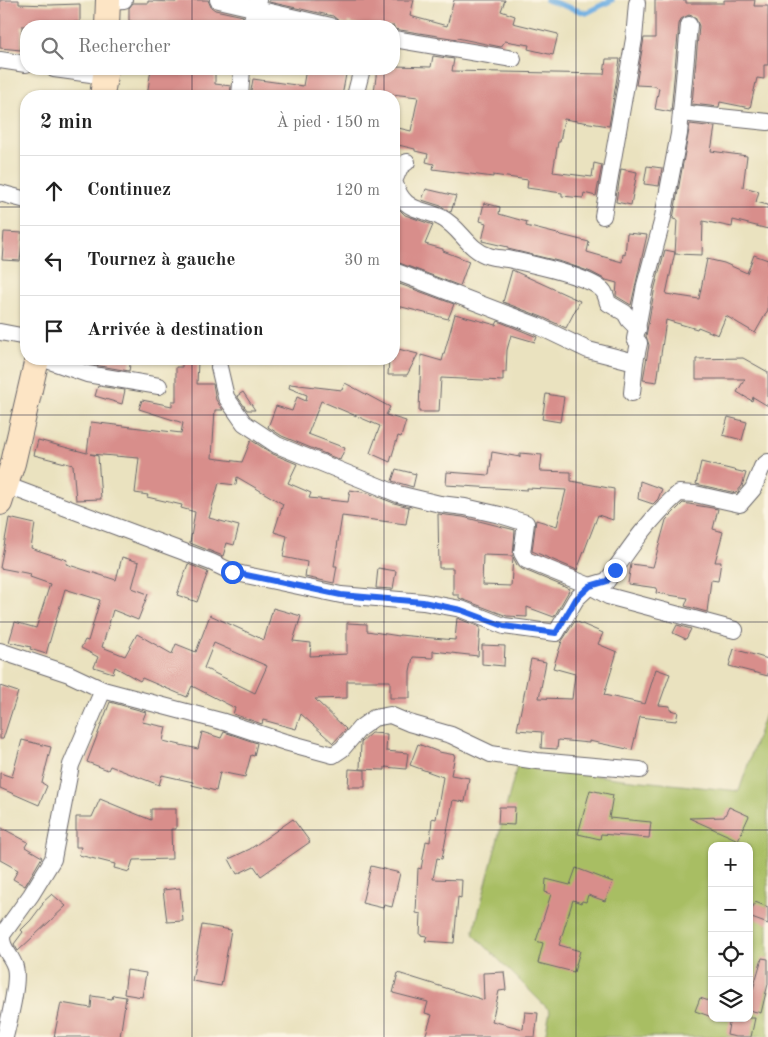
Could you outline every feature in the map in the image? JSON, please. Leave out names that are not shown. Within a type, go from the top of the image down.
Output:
[{"type":"street","points":[[108,20],[113,0]]},
{"type":"street","points":[[218,0],[256,4],[311,20]]},
{"type":"street","points":[[603,216],[634,39],[638,3]]},
{"type":"street","points":[[252,20],[256,4]]},
{"type":"street","points":[[632,393],[634,362],[639,343],[635,339],[643,291],[662,222],[679,134],[689,25]]},
{"type":"street","points":[[400,40],[513,59]]},
{"type":"street","points":[[0,60],[20,63]]},
{"type":"street","points":[[82,75],[105,80]]},
{"type":"street","points":[[240,90],[242,75]]},
{"type":"street","points":[[357,90],[360,75]]},
{"type":"street","points":[[681,114],[768,122]]},
{"type":"street","points":[[400,167],[407,162]]},
{"type":"street","points":[[0,193],[20,198]]},
{"type":"street","points":[[400,194],[409,205],[443,218],[458,230],[465,240],[477,251],[489,256],[578,277],[597,286],[604,291],[608,303],[625,313],[638,329]]},
{"type":"street","points":[[400,273],[538,326],[588,350],[634,362]]},
{"type":"street","points":[[0,332],[20,336]]},
{"type":"street","points":[[35,365],[2,491],[232,572],[341,595],[423,602],[461,610],[504,626],[532,631],[556,633],[576,599],[590,586],[607,581],[644,527],[661,508],[679,493],[695,494],[740,504],[753,489],[762,467],[768,462]]},
{"type":"street","points":[[61,365],[86,374],[159,386]]},
{"type":"street","points":[[219,367],[226,397],[244,423],[277,445],[398,494],[440,504],[465,507],[526,523],[522,553],[526,560],[590,586],[608,596],[735,630]]},
{"type":"street","points":[[0,651],[69,674],[103,690],[224,722],[333,755],[342,750],[360,728],[374,718],[390,715],[410,724],[451,735],[491,754],[537,761],[640,770]]},
{"type":"street","points":[[6,1037],[16,977],[15,966],[2,942],[2,935],[53,858],[71,765],[103,690]]},
{"type":"green space","points":[[768,705],[768,1037],[545,1037],[550,1011],[473,934],[517,765],[622,779],[739,791]]},
{"type":"building","points":[[0,0],[19,0],[19,4],[80,4],[80,20],[20,20],[20,50],[0,48]]},
{"type":"building","points":[[176,0],[208,0],[211,7],[215,10],[243,16],[242,20],[129,20],[129,8],[133,3],[148,3],[148,1],[176,2]]},
{"type":"building","points":[[269,0],[414,0],[410,16],[447,26],[454,0],[505,0],[501,11],[515,16],[513,23],[558,34],[553,55],[528,49],[529,45],[505,41],[501,47],[457,38],[400,30],[400,20],[338,20],[333,16],[269,2]]},
{"type":"building","points":[[655,0],[686,0],[686,3],[724,3],[724,0],[755,0],[754,6],[768,6],[768,65],[764,65],[764,79],[757,78],[750,108],[720,102],[719,107],[692,104],[699,26],[695,17],[689,15],[681,19],[679,24],[671,112],[655,109],[659,88],[656,86],[636,85],[644,38],[655,38]]},
{"type":"building","points":[[433,56],[454,59],[452,71],[604,74],[606,59],[620,59],[609,126],[564,119],[560,142],[558,142],[553,172],[592,177],[594,163],[602,165],[596,196],[584,193],[583,198],[562,196],[562,193],[527,188],[528,180],[433,169],[434,164],[426,162],[428,154],[400,145],[400,128],[411,131],[418,97],[400,95],[400,90],[374,90],[376,75],[400,75],[400,66],[431,67]]},
{"type":"building","points":[[150,75],[215,75],[215,84],[231,86],[231,90],[148,90]]},
{"type":"building","points":[[305,75],[346,75],[343,90],[251,90],[253,79],[303,86]]},
{"type":"building","points":[[690,124],[715,127],[711,151],[747,156],[743,187],[759,191],[756,202],[768,205],[768,229],[733,220],[732,227],[703,221],[702,255],[675,254],[677,220],[673,219]]},
{"type":"building","points":[[647,166],[662,168],[659,186],[644,184]]},
{"type":"building","points":[[621,169],[637,172],[631,205],[616,202]]},
{"type":"building","points":[[426,189],[456,196],[451,212],[441,206],[422,200]]},
{"type":"building","points":[[484,203],[500,207],[499,214],[527,222],[526,226],[589,242],[587,252],[622,262],[623,254],[625,255],[627,233],[647,235],[631,305],[616,296],[617,283],[562,262],[482,241],[486,223],[480,221]]},
{"type":"building","points":[[400,210],[405,215],[433,225],[425,244],[443,249],[443,251],[469,261],[460,286],[400,263]]},
{"type":"building","points":[[4,232],[20,233],[20,261],[2,260]]},
{"type":"building","points":[[665,250],[675,252],[666,294],[699,299],[707,259],[724,263],[747,273],[754,255],[768,260],[768,310],[755,333],[726,316],[718,335],[698,327],[697,329],[666,320],[657,382],[643,380],[649,345],[646,336],[655,287]]},
{"type":"building","points":[[512,270],[580,301],[566,328],[503,302]]},
{"type":"building","points":[[400,284],[454,304],[448,319],[400,307]]},
{"type":"building","points":[[455,314],[496,325],[498,321],[537,337],[535,342],[511,335],[507,350],[506,372],[503,372],[503,381],[441,378],[439,412],[419,412],[421,355],[442,361]]},
{"type":"building","points":[[400,350],[418,354],[407,375],[388,375],[389,365],[400,365]]},
{"type":"building","points":[[743,358],[768,372],[768,406],[753,397],[752,401],[737,392],[745,379],[696,379],[696,359]]},
{"type":"building","points":[[95,365],[130,365],[129,371]]},
{"type":"building","points":[[182,365],[198,365],[197,384],[213,384],[216,400],[223,410],[215,410],[212,458],[242,462],[251,440],[273,454],[297,464],[288,483],[311,493],[309,498],[348,502],[350,490],[368,493],[409,507],[406,524],[342,516],[334,566],[337,566],[334,583],[305,577],[307,562],[283,557],[287,536],[274,532],[283,504],[237,477],[236,485],[219,483],[209,518],[239,526],[234,545],[227,543],[223,556],[190,543],[195,512],[181,508],[182,505],[135,493],[139,458],[90,454],[98,456],[101,499],[76,500],[73,465],[34,455],[38,440],[87,453],[91,422],[181,433],[183,423],[139,409],[142,400],[172,406],[172,401],[176,401],[176,367],[182,367]]},
{"type":"building","points":[[345,383],[390,407],[386,415],[406,421],[401,437],[398,436],[390,462],[370,453],[380,426],[321,401],[308,434],[345,448],[340,460],[282,436],[268,427],[276,406],[292,411],[297,397],[306,401],[307,395],[289,388],[290,384],[342,390]]},
{"type":"building","points":[[98,386],[125,390],[122,404],[95,396]]},
{"type":"building","points":[[243,392],[255,410],[247,410],[237,396]]},
{"type":"building","points":[[546,394],[564,397],[560,422],[542,419]]},
{"type":"building","points":[[728,417],[747,422],[742,440],[723,435]]},
{"type":"building","points":[[492,452],[520,457],[520,453],[542,455],[540,471],[571,472],[571,481],[614,489],[613,520],[598,515],[577,570],[532,551],[536,520],[557,526],[566,490],[527,488],[527,490],[446,485],[447,472],[489,475]]},
{"type":"building","points":[[701,462],[746,473],[742,486],[736,493],[696,484]]},
{"type":"building","points":[[396,469],[416,474],[413,487],[392,481]]},
{"type":"building","points":[[640,481],[662,489],[658,499],[653,504],[638,499]]},
{"type":"building","points":[[683,503],[718,509],[713,529],[723,532],[715,562],[721,562],[718,581],[711,580],[707,612],[685,606],[688,598],[656,593],[657,588],[628,584],[631,564],[653,567],[666,520]]},
{"type":"building","points":[[438,514],[463,517],[515,530],[513,556],[483,555],[482,585],[511,586],[513,557],[517,565],[522,569],[570,589],[554,617],[527,607],[527,617],[507,616],[459,598],[459,595],[453,595],[453,568],[439,568]]},
{"type":"building","points":[[9,518],[35,524],[31,548],[67,560],[66,564],[116,580],[122,557],[139,562],[132,588],[148,594],[138,620],[113,610],[102,647],[125,656],[137,634],[172,654],[176,644],[196,652],[210,615],[264,640],[273,608],[301,616],[293,641],[311,643],[310,656],[347,654],[347,623],[367,624],[367,631],[399,636],[455,640],[457,618],[480,627],[478,656],[433,651],[433,658],[413,657],[410,671],[410,698],[390,698],[390,681],[347,681],[347,698],[315,699],[346,729],[333,743],[301,714],[296,729],[263,720],[262,724],[233,714],[235,708],[192,686],[187,697],[142,678],[140,681],[115,667],[113,673],[94,667],[98,657],[81,648],[85,640],[88,641],[100,600],[65,589],[46,654],[30,649],[31,647],[9,642],[15,622],[36,628],[50,584],[30,577],[31,574],[0,568]],"holes":[[[214,643],[267,666],[255,693],[204,668]]]},
{"type":"building","points":[[188,564],[208,572],[197,602],[177,595]]},
{"type":"building","points":[[378,568],[396,571],[393,589],[376,588]]},
{"type":"building","points":[[575,621],[603,633],[598,644],[617,652],[604,695],[645,704],[656,669],[670,674],[659,705],[670,706],[670,710],[678,712],[676,721],[640,717],[632,750],[589,741],[589,743],[558,740],[557,749],[541,748],[542,732],[517,730],[531,659],[546,662],[539,698],[572,699],[575,674],[553,668],[562,641]]},
{"type":"building","points":[[677,625],[691,629],[686,639],[673,633]]},
{"type":"building","points":[[482,645],[505,646],[504,666],[482,664]]},
{"type":"building","points":[[734,649],[768,659],[768,676],[729,666]]},
{"type":"building","points":[[0,686],[18,692],[3,739],[0,739]]},
{"type":"building","points":[[110,702],[146,712],[142,722],[166,727],[163,741],[198,749],[202,732],[221,738],[224,732],[257,743],[254,756],[251,755],[245,777],[220,772],[216,791],[192,785],[193,782],[162,775],[159,785],[110,766],[108,770],[87,762]]},
{"type":"building","points":[[371,733],[387,734],[386,751],[408,753],[406,769],[385,767],[385,770],[360,769],[361,742]]},
{"type":"building","points":[[22,740],[51,747],[42,783],[47,786],[39,805],[0,788],[0,773],[12,777]]},
{"type":"building","points":[[418,744],[439,752],[455,755],[451,775],[469,778],[465,802],[453,800],[442,859],[437,858],[433,879],[462,880],[461,898],[458,897],[454,943],[425,941],[427,936],[420,935],[421,914],[416,913],[418,868],[421,869],[426,841],[430,842],[432,818],[436,819],[443,777],[410,765]]},
{"type":"building","points":[[349,769],[365,770],[365,787],[348,787]]},
{"type":"building","points":[[590,790],[613,795],[609,818],[651,822],[649,838],[601,834],[600,839],[578,834]]},
{"type":"building","points":[[100,799],[151,820],[151,809],[176,809],[176,829],[171,829],[172,859],[133,860],[129,872],[114,868],[115,864],[79,855],[81,847],[76,847],[76,817],[92,817]]},
{"type":"building","points":[[499,807],[515,807],[514,825],[498,824]]},
{"type":"building","points":[[729,807],[749,816],[738,840],[689,818],[724,817]]},
{"type":"building","points":[[293,819],[310,842],[261,876],[254,866],[237,874],[229,859],[250,849]]},
{"type":"building","points":[[0,827],[28,842],[25,847],[42,857],[25,886],[13,879],[18,870],[0,860]]},
{"type":"building","points":[[371,866],[400,873],[392,907],[384,905],[383,908],[362,903]]},
{"type":"building","points":[[576,868],[613,882],[605,901],[588,895],[586,902],[582,901],[581,903],[573,900],[559,945],[580,951],[574,972],[538,963],[543,943],[536,941],[551,894],[545,892],[546,879],[570,885]]},
{"type":"building","points":[[180,888],[183,921],[167,922],[163,890]]},
{"type":"building","points":[[52,894],[66,906],[18,951],[14,944],[23,932],[21,930],[31,920],[42,903]]},
{"type":"building","points":[[755,902],[768,907],[768,924],[753,918]]},
{"type":"building","points":[[202,925],[231,930],[221,986],[192,981]]},
{"type":"building","points":[[762,958],[768,959],[768,984],[761,1013],[753,1011],[753,989]]},
{"type":"building","points":[[127,970],[146,973],[142,997],[124,994]]},
{"type":"building","points":[[504,972],[506,990],[499,991],[492,1021],[523,1029],[525,1012],[538,1013],[535,1037],[425,1037],[432,1015],[425,1013],[428,1002],[393,993],[398,973],[484,1000],[483,973]]},
{"type":"building","points":[[113,995],[126,997],[120,1037],[54,1037],[61,1003],[91,1008],[92,996],[112,999]]},
{"type":"building","points":[[700,998],[708,1001],[708,1016],[695,1011]]},
{"type":"building","points":[[753,1018],[755,1018],[751,1037],[727,1035],[729,1022],[753,1022]]},
{"type":"waterway","points":[[547,0],[586,13],[612,0]]},
{"type":"route","points":[[232,572],[341,595],[423,602],[461,610],[504,626],[556,633],[576,599],[590,586],[607,581],[615,570]]}]
